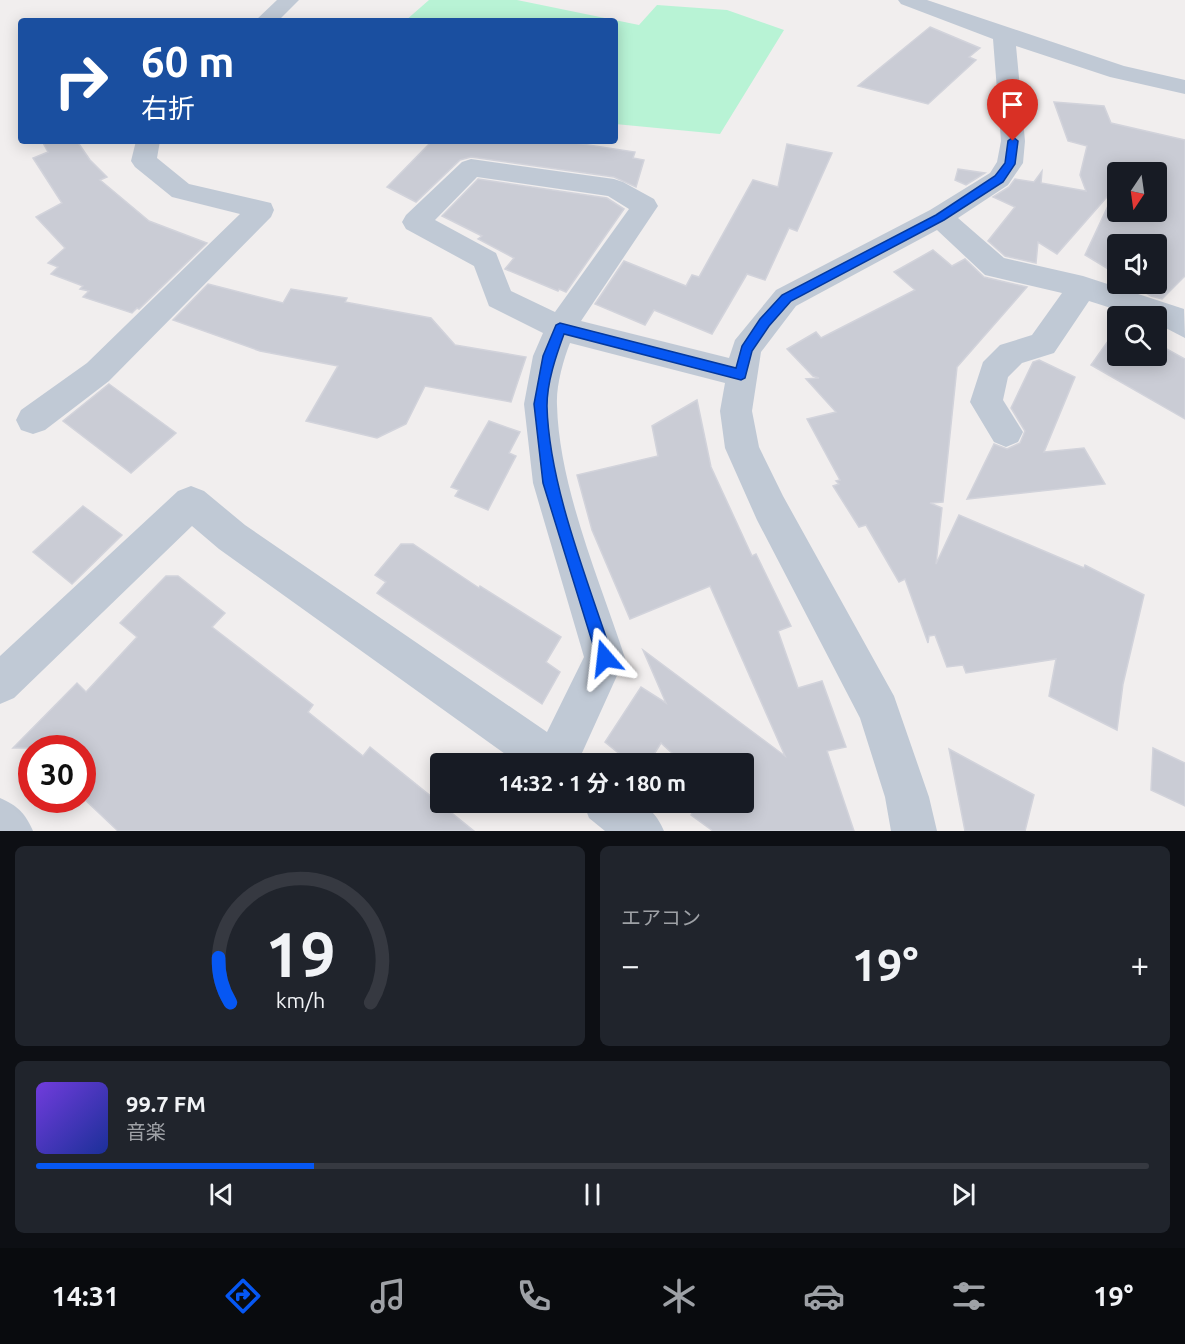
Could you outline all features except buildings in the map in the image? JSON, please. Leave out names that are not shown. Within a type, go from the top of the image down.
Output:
[{"type":"street","points":[[269,18],[289,0]]},
{"type":"street","points":[[908,0],[1118,72],[1185,87]]},
{"type":"street","points":[[914,831],[907,797],[879,711],[770,508],[742,448],[736,411],[746,349],[786,298],[940,217],[999,179],[1010,164],[1013,141],[1004,34]]},
{"type":"street","points":[[1118,72],[1185,65]]},
{"type":"street","points":[[33,420],[98,372],[261,210],[181,191],[144,161],[147,144]]},
{"type":"street","points":[[561,753],[605,658],[550,483],[540,404],[549,356],[560,328],[645,206],[614,188],[471,168],[416,222],[486,260],[499,298],[560,328],[741,374]]},
{"type":"street","points":[[940,217],[995,267],[1083,287],[1173,317],[1185,326]]},
{"type":"street","points":[[1006,432],[986,402],[994,371],[1011,354],[1043,344],[1083,287]]},
{"type":"street","points":[[0,684],[191,503],[232,537],[542,753]]},
{"type":"street","points":[[619,813],[641,831]]},
{"type":"street","points":[[0,821],[10,831]]},
{"type":"green space","points":[[429,0],[517,0],[605,18],[408,18]]},
{"type":"green space","points":[[657,5],[727,10],[784,30],[720,134],[618,124],[618,21],[639,25]]},
{"type":"route","points":[[605,658],[550,483],[540,404],[549,356],[560,328],[741,374],[746,349],[786,298],[940,217],[999,179],[1010,164],[1013,141]]}]
